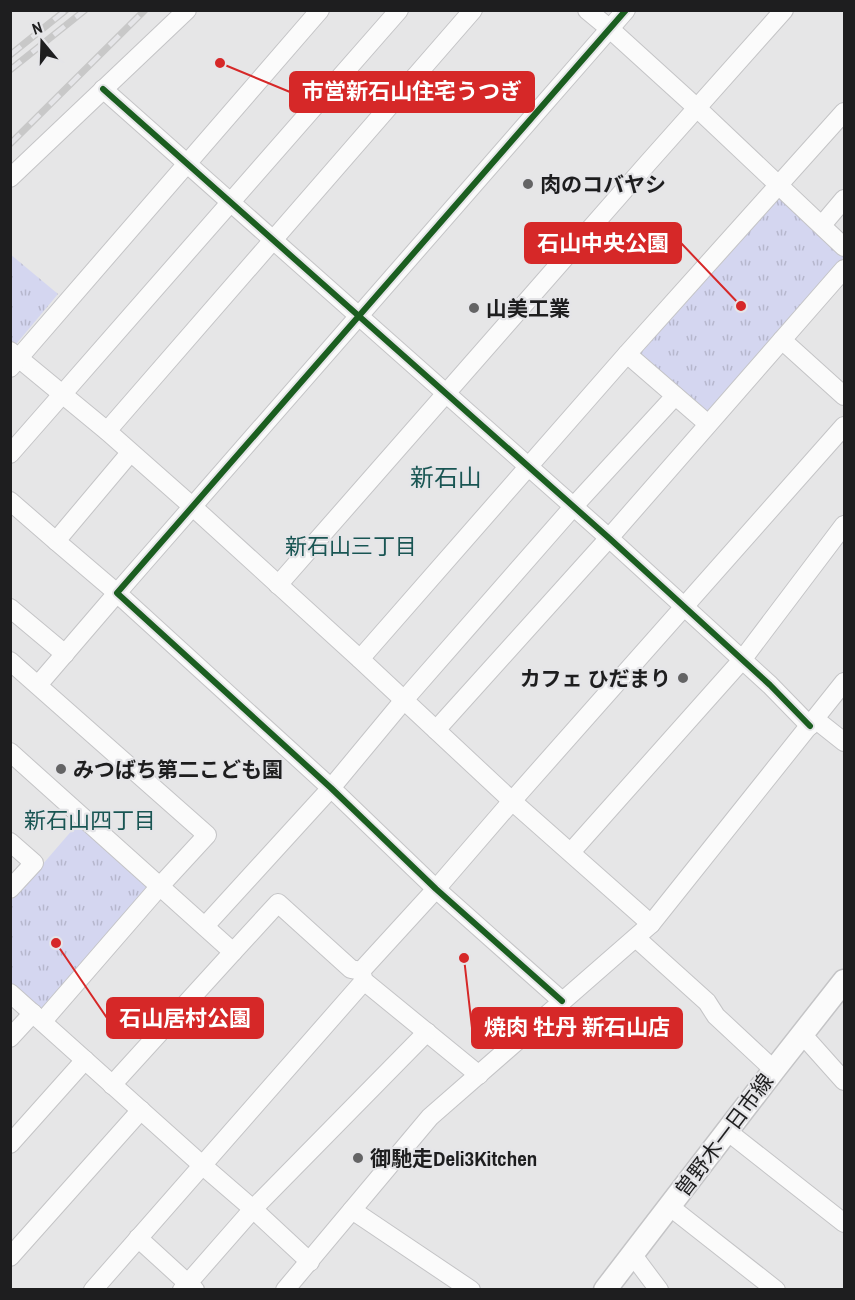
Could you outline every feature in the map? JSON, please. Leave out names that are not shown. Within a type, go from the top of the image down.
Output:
[{"type":"main road","name":"曽野木一日市線","points":[[604,1290],[844,983]]},
{"type":"street","points":[[10,178],[187,10]]},
{"type":"street","points":[[320,10],[14,359],[107,431],[193,507],[512,801],[651,924]]},
{"type":"street","points":[[10,454],[399,10]]},
{"type":"street","points":[[107,431],[473,10]]},
{"type":"street","points":[[587,10],[697,108],[844,247]]},
{"type":"street","points":[[38,685],[626,10]]},
{"type":"street","points":[[278,585],[784,10]]},
{"type":"street","points":[[103,89],[609,538],[812,723],[844,742]]},
{"type":"street","points":[[360,659],[627,354],[844,112]]},
{"type":"street","points":[[822,225],[844,199]]},
{"type":"street","points":[[435,730],[609,538],[844,269]]},
{"type":"street","points":[[782,340],[844,396]]},
{"type":"street","points":[[627,354],[708,424]]},
{"type":"street","points":[[205,926],[331,788],[404,700],[573,507],[675,396]]},
{"type":"street","points":[[93,1290],[512,801],[844,426]]},
{"type":"street","points":[[56,541],[130,453]]},
{"type":"street","points":[[14,510],[56,541],[117,593],[331,788],[436,889],[562,1001]]},
{"type":"street","points":[[571,852],[742,660],[844,525]]},
{"type":"street","points":[[10,608],[65,654]]},
{"type":"street","points":[[10,661],[207,835],[38,1017],[10,1038]]},
{"type":"street","points":[[295,1287],[310,1262],[430,1117],[651,924],[844,682]]},
{"type":"street","points":[[10,752],[232,952]]},
{"type":"street","points":[[10,842],[34,863],[10,889]]},
{"type":"street","points":[[112,1085],[278,903],[351,969],[363,976],[479,1075]]},
{"type":"street","points":[[636,938],[707,1002],[716,1016],[774,1070]]},
{"type":"street","points":[[10,993],[310,1262]]},
{"type":"street","points":[[138,1238],[188,1288],[253,1209],[427,1032]]},
{"type":"street","points":[[802,1034],[844,1081]]},
{"type":"street","points":[[10,1144],[85,1060]]},
{"type":"street","points":[[10,1257],[141,1110]]},
{"type":"street","points":[[727,1131],[844,1223]]},
{"type":"street","points":[[669,1206],[776,1290]]},
{"type":"street","points":[[352,1210],[471,1290]]},
{"type":"street","points":[[632,1254],[659,1290]]},
{"type":"green space","points":[[779,195],[844,253],[844,257],[705,416],[636,355]]},
{"type":"green space","points":[[10,254],[58,294],[12,349],[10,348]]},
{"type":"green space","points":[[80,821],[151,884],[46,1007],[38,1009],[11,985],[11,901]]},
{"type":"railway","points":[[10,55],[66,10]]},
{"type":"railway","points":[[10,70],[85,10]]},
{"type":"railway","points":[[10,144],[145,10]]},
{"type":"cycle path","points":[[562,1001],[436,889],[331,788],[117,593],[626,10]]},
{"type":"cycle path","points":[[103,89],[609,538],[770,685],[810,726]]},
{"type":"place","name":"市営新石山住宅うつぎ","points":[[220,63]]},
{"type":"place","name":"肉のコバヤシ","points":[[528,184]]},
{"type":"place","name":"石山中央公園","points":[[741,306]]},
{"type":"place","name":"山美工業","points":[[474,308]]},
{"type":"place","name":"カフェ ひだまり","points":[[683,678]]},
{"type":"place","name":"みつばち第二こども園","points":[[61,769]]},
{"type":"place","name":"石山居村公園","points":[[56,943]]},
{"type":"place","name":"焼肉 牡丹 新石山店","points":[[464,958]]},
{"type":"place","name":"御馳走Deli3Kitchen","points":[[358,1158]]},
{"type":"district","name":"新石山","points":[[446,477]]},
{"type":"district","name":"新石山三丁目","points":[[351,546]]},
{"type":"district","name":"新石山四丁目","points":[[90,820]]}]
